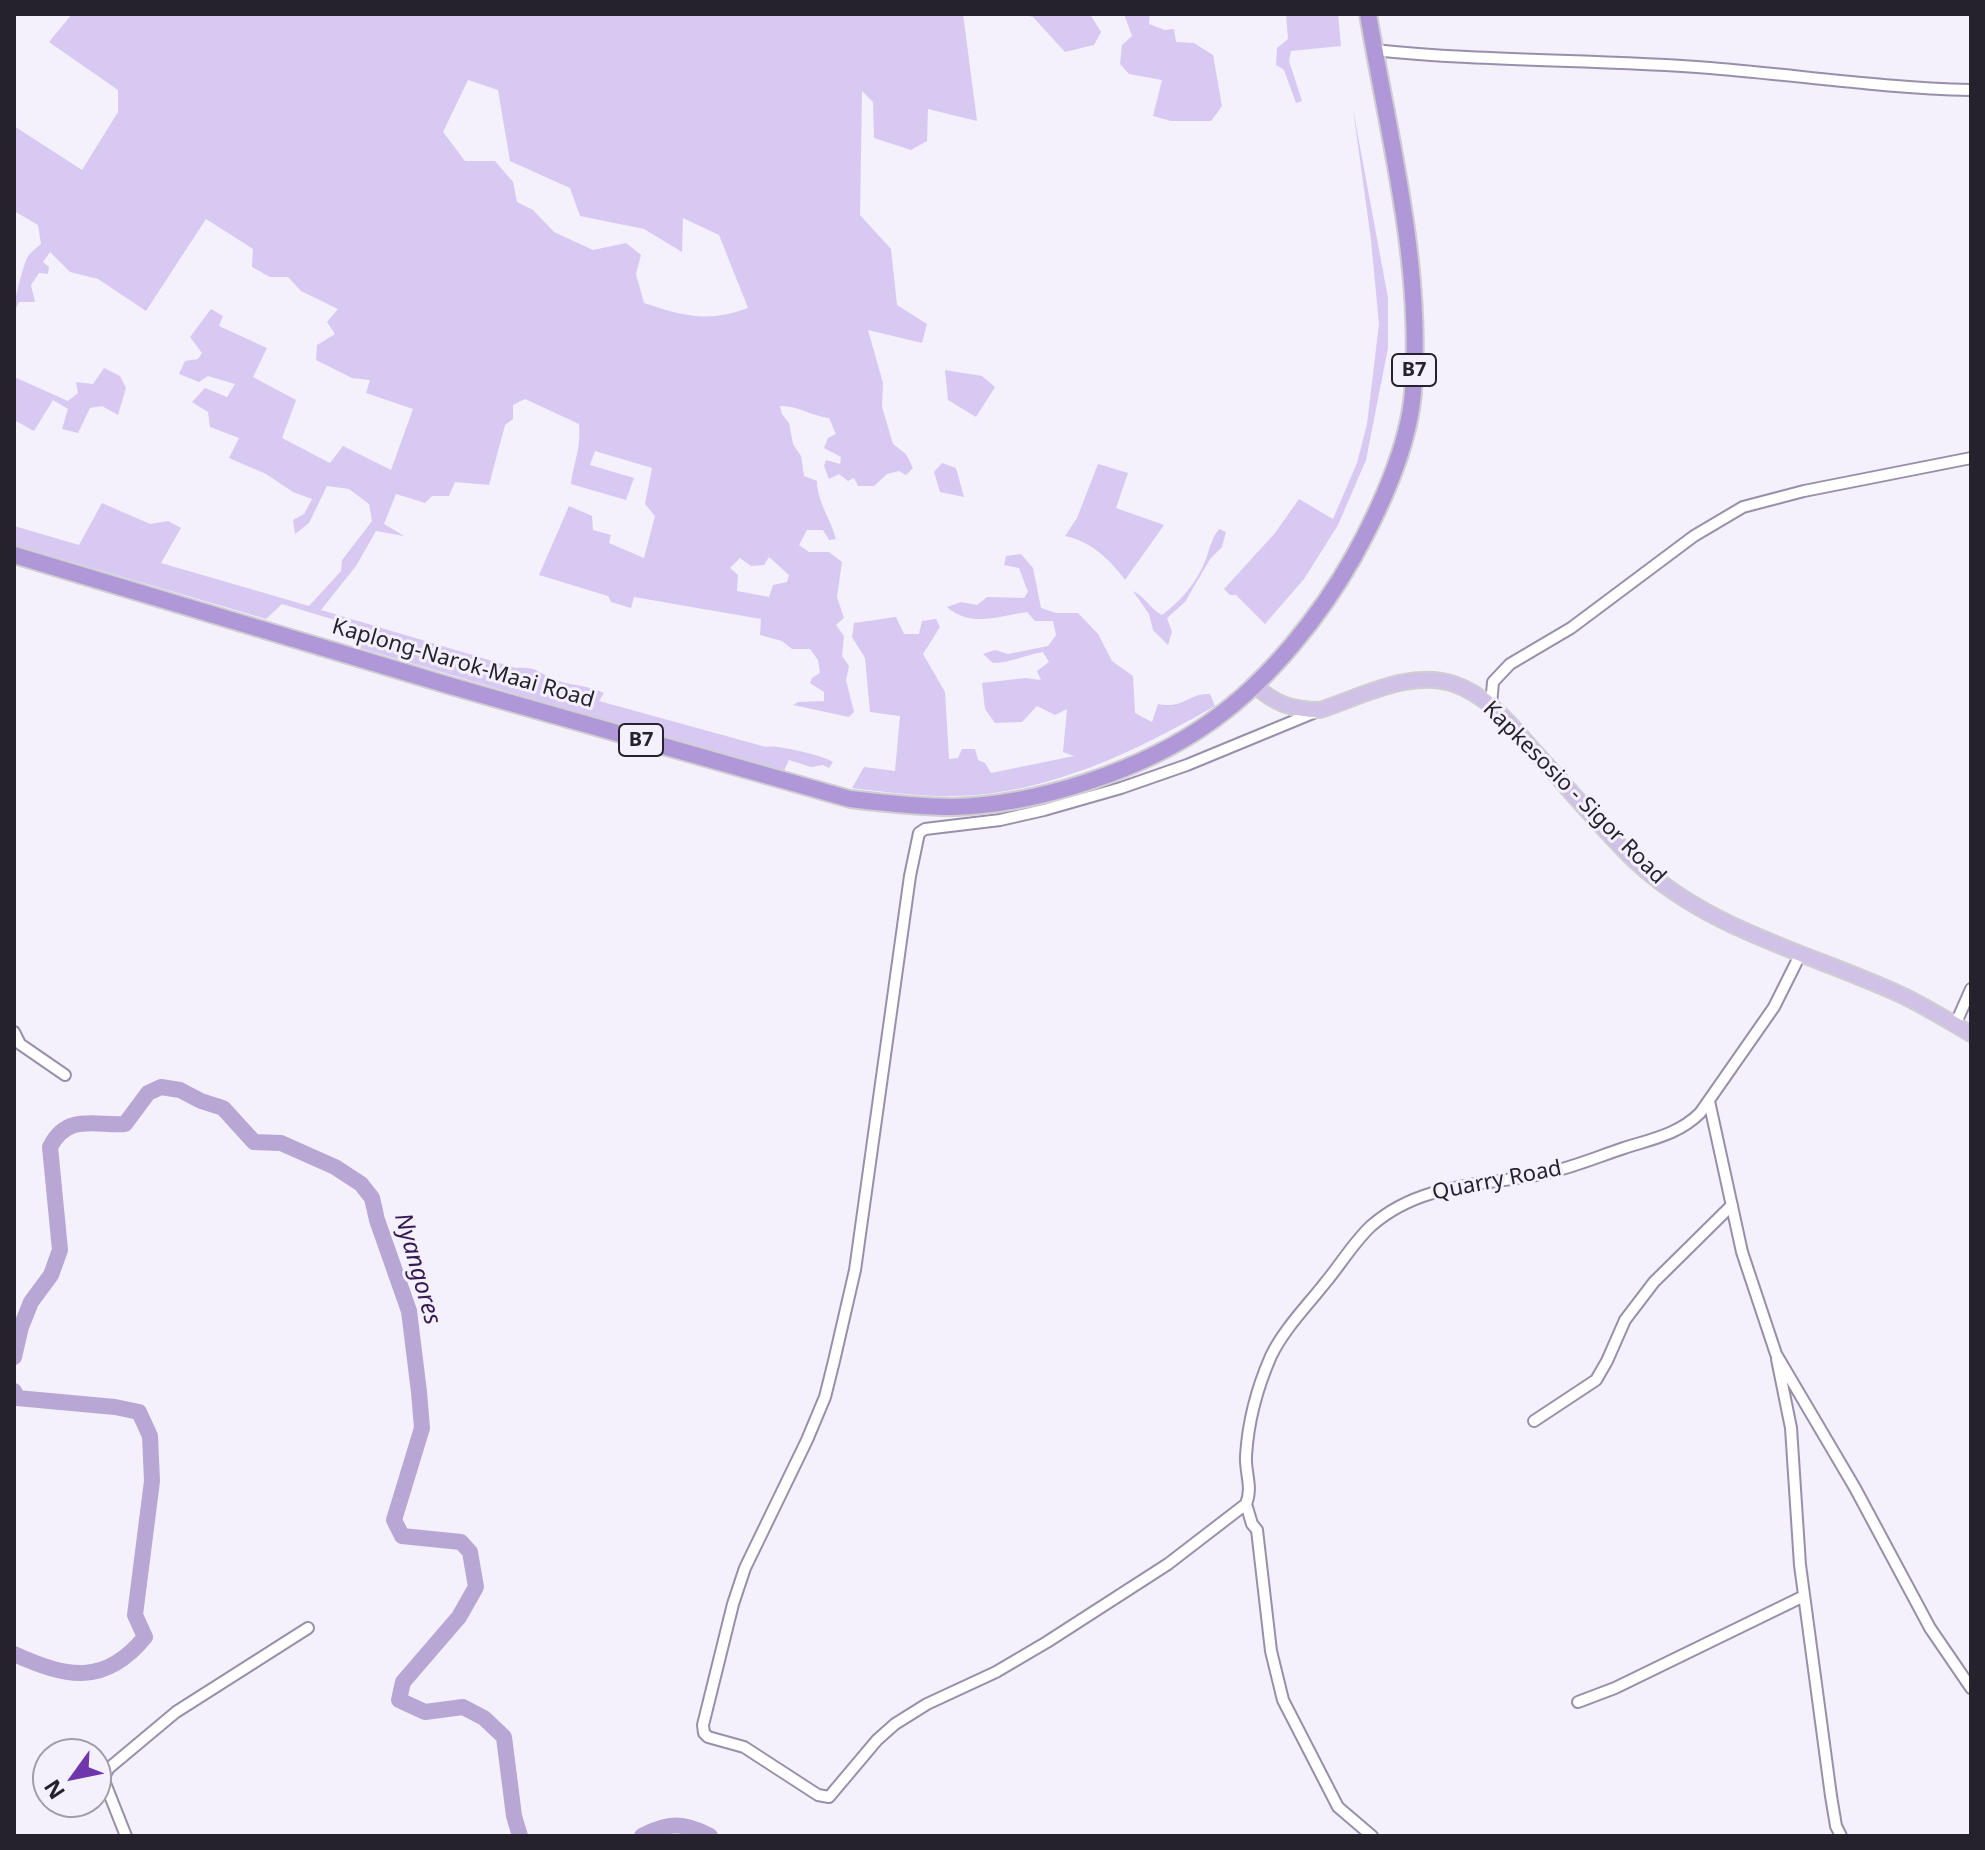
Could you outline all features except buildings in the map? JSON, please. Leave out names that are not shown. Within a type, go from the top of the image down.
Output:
[{"type":"highway","name":"Kaplong-Narok-Maai Road","points":[[14,555],[451,686],[850,799],[952,807],[993,804],[1066,789],[1140,760],[1199,730],[1255,685],[1300,635],[1341,579],[1375,515],[1410,416],[1415,322],[1407,232],[1368,14]]},
{"type":"main road","name":"Kapkesosio - Sigor Road","points":[[1255,685],[1266,696],[1284,706],[1320,710],[1397,684],[1421,680],[1456,685],[1491,705],[1619,845],[1646,871],[1694,906],[1800,955],[1897,993],[1971,1034]]},
{"type":"street","points":[[1374,50],[1449,58],[1708,68],[1819,80],[1971,90]]},
{"type":"street","points":[[1491,705],[1493,682],[1510,664],[1571,628],[1694,536],[1733,513],[1804,491],[1971,458]]},
{"type":"street","points":[[1246,1504],[1168,1564],[1047,1642],[996,1672],[927,1704],[895,1724],[877,1740],[829,1797],[818,1795],[744,1747],[708,1737],[704,1733],[703,1725],[733,1604],[745,1568],[807,1440],[825,1397],[834,1361],[855,1270],[910,876],[919,833],[925,829],[1000,820],[1121,788],[1187,765],[1320,710]]},
{"type":"street","name":"Quarry Road","points":[[1372,1836],[1338,1807],[1283,1700],[1271,1651],[1257,1530],[1246,1504],[1250,1486],[1246,1460],[1253,1406],[1273,1353],[1345,1255],[1373,1224],[1407,1202],[1443,1189],[1541,1174],[1664,1137],[1695,1119],[1774,1007],[1800,955]]},
{"type":"street","points":[[1955,1025],[1971,992]]},
{"type":"street","points":[[14,1032],[20,1044],[35,1057],[65,1075]]},
{"type":"street","points":[[1709,1101],[1745,1263],[1776,1354],[1791,1428],[1804,1596],[1834,1817],[1841,1836]]},
{"type":"street","points":[[1534,1421],[1596,1380],[1625,1320],[1638,1303],[1675,1259],[1732,1205]]},
{"type":"street","points":[[1776,1354],[1855,1488],[1930,1628],[1971,1688]]},
{"type":"street","points":[[1578,1702],[1615,1688],[1804,1596]]},
{"type":"street","points":[[126,1836],[103,1778],[109,1768],[176,1712],[308,1628]]},
{"type":"shaded area","points":[[72,14],[963,14],[977,121],[928,109],[927,141],[911,150],[874,138],[873,102],[862,91],[860,215],[891,249],[897,305],[927,324],[922,343],[868,330],[883,383],[882,407],[893,444],[906,454],[913,468],[906,475],[899,471],[887,474],[874,486],[858,486],[854,478],[848,481],[839,474],[829,479],[824,466],[826,460],[840,464],[841,457],[824,448],[828,438],[836,434],[829,418],[780,406],[789,423],[793,444],[801,456],[804,476],[817,481],[819,496],[836,539],[829,540],[823,530],[807,530],[799,545],[809,552],[829,552],[842,562],[837,597],[844,618],[836,625],[844,636],[842,656],[849,666],[846,680],[854,712],[849,717],[793,705],[824,701],[824,692],[810,683],[820,673],[818,660],[810,649],[792,649],[782,641],[760,635],[761,619],[634,597],[631,608],[611,602],[608,596],[539,575],[569,506],[592,516],[593,530],[611,535],[609,543],[644,558],[655,516],[645,504],[652,468],[595,451],[590,465],[634,478],[626,500],[571,484],[579,424],[525,399],[513,405],[513,419],[505,425],[489,485],[455,482],[449,496],[432,496],[425,503],[396,494],[384,524],[404,536],[376,531],[356,566],[321,610],[597,690],[604,693],[599,701],[766,747],[820,757],[833,762],[829,768],[823,765],[811,767],[789,760],[783,773],[360,648],[358,627],[282,604],[266,619],[14,545],[14,526],[79,545],[102,503],[150,524],[168,521],[181,528],[161,563],[309,606],[341,571],[342,560],[372,521],[369,504],[349,489],[327,486],[309,523],[295,534],[293,520],[304,514],[312,499],[229,458],[239,438],[210,427],[208,412],[192,402],[205,388],[227,397],[235,384],[208,376],[199,382],[179,374],[185,361],[198,359],[202,353],[190,337],[211,309],[223,316],[219,326],[267,348],[253,377],[296,400],[282,438],[330,463],[343,446],[391,470],[413,409],[366,393],[370,380],[352,378],[316,360],[317,345],[335,334],[327,322],[338,309],[301,291],[288,277],[270,277],[252,267],[253,249],[206,219],[146,311],[98,279],[70,272],[50,252],[43,262],[49,267],[48,274],[39,273],[31,285],[35,302],[19,302],[14,312],[27,258],[41,244],[38,225],[14,211],[14,126],[82,170],[118,112],[118,90],[49,42]],"holes":[[[468,80],[498,90],[510,161],[570,188],[580,216],[644,229],[682,252],[683,218],[719,235],[748,308],[734,313],[696,316],[644,303],[636,274],[641,255],[626,243],[593,250],[554,232],[533,210],[517,202],[513,182],[495,161],[465,161],[443,132]],[[769,557],[789,575],[787,582],[773,585],[769,597],[737,591],[738,575],[730,568],[740,558],[751,566],[764,565]]]},
{"type":"shaded area","points":[[1021,14],[1090,14],[1101,32],[1094,45],[1065,52],[1033,17]]},
{"type":"shaded area","points":[[1124,14],[1150,14],[1149,24],[1165,30],[1174,29],[1176,42],[1194,43],[1213,55],[1222,106],[1211,121],[1171,121],[1153,116],[1162,80],[1129,74],[1120,64],[1122,45],[1132,36]]},
{"type":"shaded area","points":[[1286,14],[1338,14],[1341,46],[1291,51],[1289,61],[1302,101],[1296,103],[1284,70],[1276,65],[1277,48],[1288,39]]},
{"type":"shaded area","points":[[1353,109],[1388,298],[1388,348],[1366,460],[1338,525],[1304,579],[1265,624],[1236,595],[1230,595],[1224,589],[1275,533],[1299,499],[1333,519],[1357,463],[1367,424],[1379,324]]},
{"type":"shaded area","points":[[104,368],[120,376],[126,388],[118,415],[102,406],[90,408],[78,433],[62,429],[68,409],[53,400],[34,431],[14,420],[14,377],[68,401],[78,393],[76,382],[93,384]]},
{"type":"shaded area","points":[[945,370],[982,376],[995,387],[976,417],[948,400]]},
{"type":"shaded area","points":[[942,463],[956,468],[964,497],[940,492],[934,472]]},
{"type":"shaded area","points":[[1098,464],[1128,473],[1116,508],[1164,525],[1125,580],[1099,552],[1065,536],[1077,518]]},
{"type":"shaded area","points":[[1219,529],[1226,532],[1222,547],[1210,559],[1185,602],[1167,618],[1172,632],[1168,645],[1153,630],[1149,614],[1133,591],[1162,615],[1193,583]]},
{"type":"shaded area","points":[[1021,554],[1033,568],[1041,608],[1056,613],[1078,613],[1098,634],[1112,661],[1133,676],[1135,713],[1152,722],[1158,704],[1181,703],[1203,694],[1210,694],[1215,706],[1123,754],[1058,779],[1025,787],[956,796],[852,788],[864,767],[895,771],[900,716],[870,712],[865,658],[852,637],[854,623],[896,617],[904,634],[919,634],[922,621],[936,619],[940,627],[923,654],[945,692],[949,759],[958,758],[962,749],[975,749],[978,760],[985,763],[991,773],[1074,756],[1063,752],[1067,709],[1055,715],[1037,706],[1022,722],[995,723],[985,709],[982,683],[1025,678],[1041,680],[1037,671],[1049,662],[1043,652],[993,663],[983,654],[995,650],[1008,654],[1048,646],[1056,635],[1053,621],[1035,621],[1027,612],[975,619],[947,607],[961,602],[977,605],[987,597],[1024,598],[1028,592],[1019,568],[1004,565],[1006,556]]},
{"type":"waterway","name":"Nyangores","points":[[14,1357],[31,1302],[51,1275],[60,1250],[50,1147],[57,1136],[73,1125],[125,1124],[148,1093],[161,1087],[180,1090],[223,1108],[254,1142],[281,1143],[335,1167],[361,1184],[372,1198],[409,1311],[419,1392],[422,1428],[394,1520],[402,1536],[461,1542],[470,1552],[476,1587],[459,1617],[403,1682],[399,1700],[425,1712],[463,1707],[484,1718],[504,1737],[514,1816],[520,1836]]},
{"type":"waterway","name":"Nyangores","points":[[14,1391],[17,1398],[139,1412],[150,1436],[152,1481],[135,1615],[145,1637],[115,1664],[84,1673],[51,1668],[14,1654]]},
{"type":"waterway","name":"Nyangores","points":[[642,1836],[668,1826],[684,1826],[710,1836]]}]
